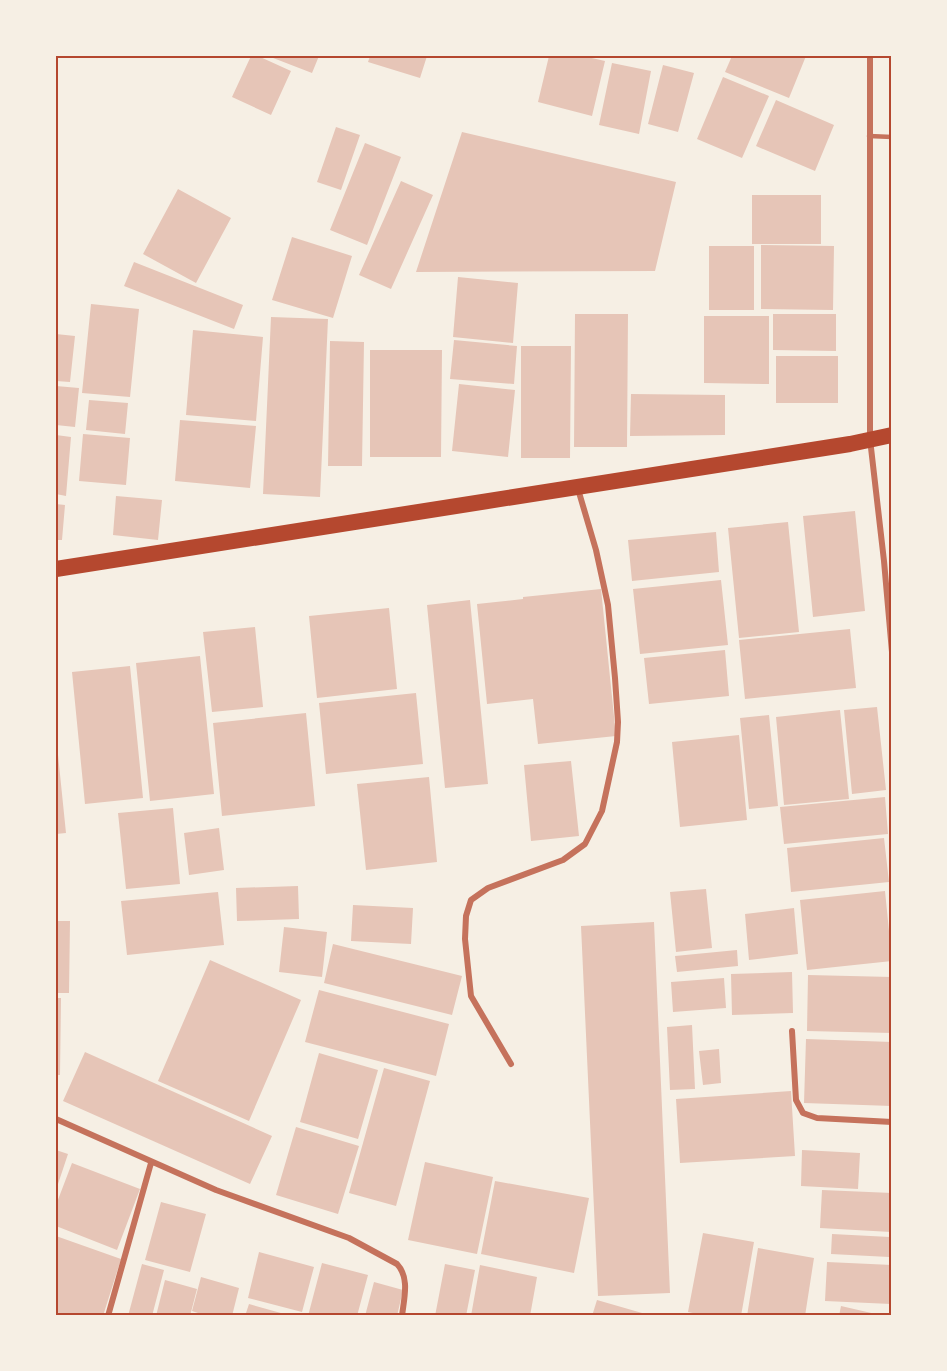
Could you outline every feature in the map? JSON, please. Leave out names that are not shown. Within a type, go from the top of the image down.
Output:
[{"type":"highway","points":[[56,569],[850,444],[891,435]]},
{"type":"street","points":[[870,56],[870,439],[884,561],[891,652]]},
{"type":"street","points":[[511,1064],[471,996],[465,939],[466,916],[471,900],[488,888],[563,860],[585,844],[602,811],[617,742],[618,722],[608,605],[596,550],[577,486]]},
{"type":"street","points":[[792,1031],[796,1100],[803,1113],[817,1118],[891,1122]]},
{"type":"street","points":[[56,1119],[216,1190],[349,1238],[397,1264],[403,1270],[406,1283],[402,1316]]},
{"type":"street","points":[[108,1316],[151,1163]]},
{"type":"lane","points":[[869,136],[891,137]]},
{"type":"building","points":[[251,56],[258,56],[291,71],[271,115],[232,97]]},
{"type":"building","points":[[268,56],[319,56],[312,73]]},
{"type":"building","points":[[370,56],[427,56],[420,78],[368,62]]},
{"type":"building","points":[[549,56],[583,56],[605,61],[592,116],[538,102]]},
{"type":"building","points":[[732,56],[806,56],[789,98],[725,72]]},
{"type":"building","points":[[612,63],[651,71],[639,134],[599,125]]},
{"type":"building","points":[[663,65],[694,73],[678,132],[648,124]]},
{"type":"building","points":[[723,77],[769,96],[742,158],[697,139]]},
{"type":"building","points":[[776,100],[834,125],[815,171],[756,146]]},
{"type":"building","points":[[336,127],[360,135],[341,190],[317,182]]},
{"type":"building","points":[[462,132],[676,182],[655,271],[416,272]]},
{"type":"building","points":[[365,143],[401,157],[367,245],[330,230]]},
{"type":"building","points":[[401,181],[433,195],[391,289],[359,275]]},
{"type":"building","points":[[178,189],[231,218],[196,283],[143,254]]},
{"type":"building","points":[[752,195],[821,195],[821,244],[752,244]]},
{"type":"building","points":[[292,237],[352,256],[333,318],[272,300]]},
{"type":"building","points":[[761,245],[834,246],[833,310],[761,309]]},
{"type":"building","points":[[709,246],[754,246],[754,310],[709,310]]},
{"type":"building","points":[[134,262],[243,305],[234,329],[124,286]]},
{"type":"building","points":[[458,277],[518,283],[513,343],[453,337]]},
{"type":"building","points":[[91,304],[139,309],[130,397],[82,393]]},
{"type":"building","points":[[575,314],[628,314],[627,447],[574,447]]},
{"type":"building","points":[[773,314],[836,314],[836,351],[773,350]]},
{"type":"building","points":[[704,316],[769,316],[769,384],[704,383]]},
{"type":"building","points":[[271,317],[328,319],[320,497],[263,494]]},
{"type":"building","points":[[193,330],[263,337],[256,421],[186,415]]},
{"type":"building","points":[[56,334],[75,336],[70,382],[56,381]]},
{"type":"building","points":[[454,340],[517,346],[514,384],[450,379]]},
{"type":"building","points":[[330,341],[364,342],[362,466],[328,466]]},
{"type":"building","points":[[521,346],[571,346],[570,458],[521,458]]},
{"type":"building","points":[[370,350],[442,350],[441,457],[370,457]]},
{"type":"building","points":[[776,356],[838,356],[838,403],[776,403]]},
{"type":"building","points":[[459,384],[515,390],[508,457],[452,451]]},
{"type":"building","points":[[56,386],[79,388],[75,427],[56,425]]},
{"type":"building","points":[[631,394],[725,395],[725,435],[630,436]]},
{"type":"building","points":[[89,400],[128,403],[125,434],[86,430]]},
{"type":"building","points":[[180,420],[256,426],[250,488],[175,481]]},
{"type":"building","points":[[83,434],[130,438],[126,485],[79,481]]},
{"type":"building","points":[[56,435],[71,437],[66,496],[56,494]]},
{"type":"building","points":[[116,496],[162,500],[158,540],[113,535]]},
{"type":"building","points":[[56,504],[65,505],[62,540],[56,540]]},
{"type":"building","points":[[855,511],[865,611],[813,617],[803,516]]},
{"type":"building","points":[[788,522],[799,632],[739,638],[728,528]]},
{"type":"building","points":[[716,532],[719,572],[632,581],[628,540]]},
{"type":"building","points":[[721,580],[728,645],[640,654],[633,589]]},
{"type":"building","points":[[601,589],[616,736],[538,744],[533,699],[487,704],[477,604]]},
{"type":"building","points":[[470,600],[488,784],[445,788],[427,605]]},
{"type":"building","points":[[389,608],[397,689],[317,698],[309,616]]},
{"type":"building","points":[[255,627],[263,707],[212,712],[203,632]]},
{"type":"building","points":[[850,629],[856,688],[745,699],[739,640]]},
{"type":"building","points":[[725,650],[729,696],[649,704],[644,658]]},
{"type":"building","points":[[200,656],[214,794],[150,801],[136,663]]},
{"type":"building","points":[[130,666],[143,798],[85,804],[72,672]]},
{"type":"building","points":[[416,693],[423,764],[326,774],[319,703]]},
{"type":"building","points":[[877,707],[886,790],[852,794],[844,710]]},
{"type":"building","points":[[840,710],[849,799],[784,805],[776,717]]},
{"type":"building","points":[[306,713],[315,806],[222,816],[213,723]]},
{"type":"building","points":[[769,715],[778,806],[749,809],[740,718]]},
{"type":"building","points":[[739,735],[747,820],[680,827],[672,742]]},
{"type":"building","points":[[56,745],[66,833],[56,834]]},
{"type":"building","points":[[571,761],[579,836],[531,841],[524,765]]},
{"type":"building","points":[[429,777],[437,862],[366,870],[357,784]]},
{"type":"building","points":[[885,797],[888,834],[784,844],[780,807]]},
{"type":"building","points":[[173,808],[180,884],[126,889],[118,813]]},
{"type":"building","points":[[219,828],[224,870],[189,875],[184,833]]},
{"type":"building","points":[[884,838],[889,882],[791,892],[787,848]]},
{"type":"building","points":[[298,886],[299,919],[237,921],[236,888]]},
{"type":"building","points":[[706,889],[712,948],[676,952],[670,892]]},
{"type":"building","points":[[885,891],[892,961],[807,970],[800,900]]},
{"type":"building","points":[[218,892],[224,945],[127,955],[121,901]]},
{"type":"building","points":[[353,905],[413,908],[411,944],[351,941]]},
{"type":"building","points":[[794,908],[798,954],[749,960],[745,914]]},
{"type":"building","points":[[56,921],[70,921],[69,993],[56,993]]},
{"type":"building","points":[[654,922],[670,1293],[598,1296],[581,926]]},
{"type":"building","points":[[284,927],[327,932],[322,977],[279,972]]},
{"type":"building","points":[[333,944],[462,976],[452,1015],[324,983]]},
{"type":"building","points":[[737,950],[738,966],[677,972],[675,956]]},
{"type":"building","points":[[210,960],[301,1000],[249,1121],[158,1081]]},
{"type":"building","points":[[792,972],[793,1013],[732,1015],[731,974]]},
{"type":"building","points":[[808,975],[892,977],[892,1033],[807,1031]]},
{"type":"building","points":[[724,978],[726,1008],[673,1012],[671,982]]},
{"type":"building","points":[[319,990],[449,1024],[436,1076],[305,1042]]},
{"type":"building","points":[[56,998],[61,998],[60,1075],[56,1075]]},
{"type":"building","points":[[692,1025],[695,1089],[670,1090],[667,1027]]},
{"type":"building","points":[[806,1039],[892,1042],[892,1106],[804,1103]]},
{"type":"building","points":[[719,1049],[721,1083],[703,1085],[699,1051]]},
{"type":"building","points":[[85,1052],[272,1136],[250,1184],[63,1101]]},
{"type":"building","points":[[319,1053],[378,1070],[358,1139],[300,1122]]},
{"type":"building","points":[[384,1068],[430,1081],[396,1206],[349,1193]]},
{"type":"building","points":[[791,1091],[795,1156],[680,1163],[676,1099]]},
{"type":"building","points":[[296,1127],[359,1146],[338,1214],[276,1195]]},
{"type":"building","points":[[56,1150],[68,1154],[56,1190]]},
{"type":"building","points":[[802,1150],[860,1153],[858,1189],[801,1186]]},
{"type":"building","points":[[425,1162],[493,1177],[477,1254],[408,1240]]},
{"type":"building","points":[[72,1163],[140,1189],[117,1250],[56,1226],[56,1205]]},
{"type":"building","points":[[495,1181],[589,1198],[574,1273],[481,1254]]},
{"type":"building","points":[[822,1190],[892,1193],[891,1232],[820,1228]]},
{"type":"building","points":[[161,1202],[206,1214],[190,1272],[145,1260]]},
{"type":"building","points":[[703,1233],[754,1242],[741,1316],[707,1316],[688,1312]]},
{"type":"building","points":[[832,1234],[890,1237],[889,1257],[831,1254]]},
{"type":"building","points":[[56,1236],[121,1259],[103,1316],[67,1316],[56,1312]]},
{"type":"building","points":[[758,1248],[814,1258],[805,1316],[747,1316]]},
{"type":"building","points":[[259,1252],[314,1267],[302,1312],[248,1298]]},
{"type":"building","points":[[827,1262],[892,1265],[891,1304],[825,1301]]},
{"type":"building","points":[[322,1263],[368,1275],[357,1316],[308,1316]]},
{"type":"building","points":[[142,1264],[164,1270],[152,1316],[128,1316]]},
{"type":"building","points":[[445,1264],[475,1270],[466,1316],[435,1316]]},
{"type":"building","points":[[480,1265],[537,1277],[530,1316],[471,1316]]},
{"type":"building","points":[[201,1277],[239,1288],[232,1316],[207,1316],[192,1311]]},
{"type":"building","points":[[165,1280],[197,1289],[190,1316],[156,1316]]},
{"type":"building","points":[[374,1282],[403,1290],[397,1316],[365,1316]]},
{"type":"building","points":[[597,1300],[649,1315],[649,1316],[592,1316]]},
{"type":"building","points":[[249,1304],[288,1315],[288,1316],[245,1316]]},
{"type":"building","points":[[841,1306],[880,1315],[880,1316],[839,1316]]}]
